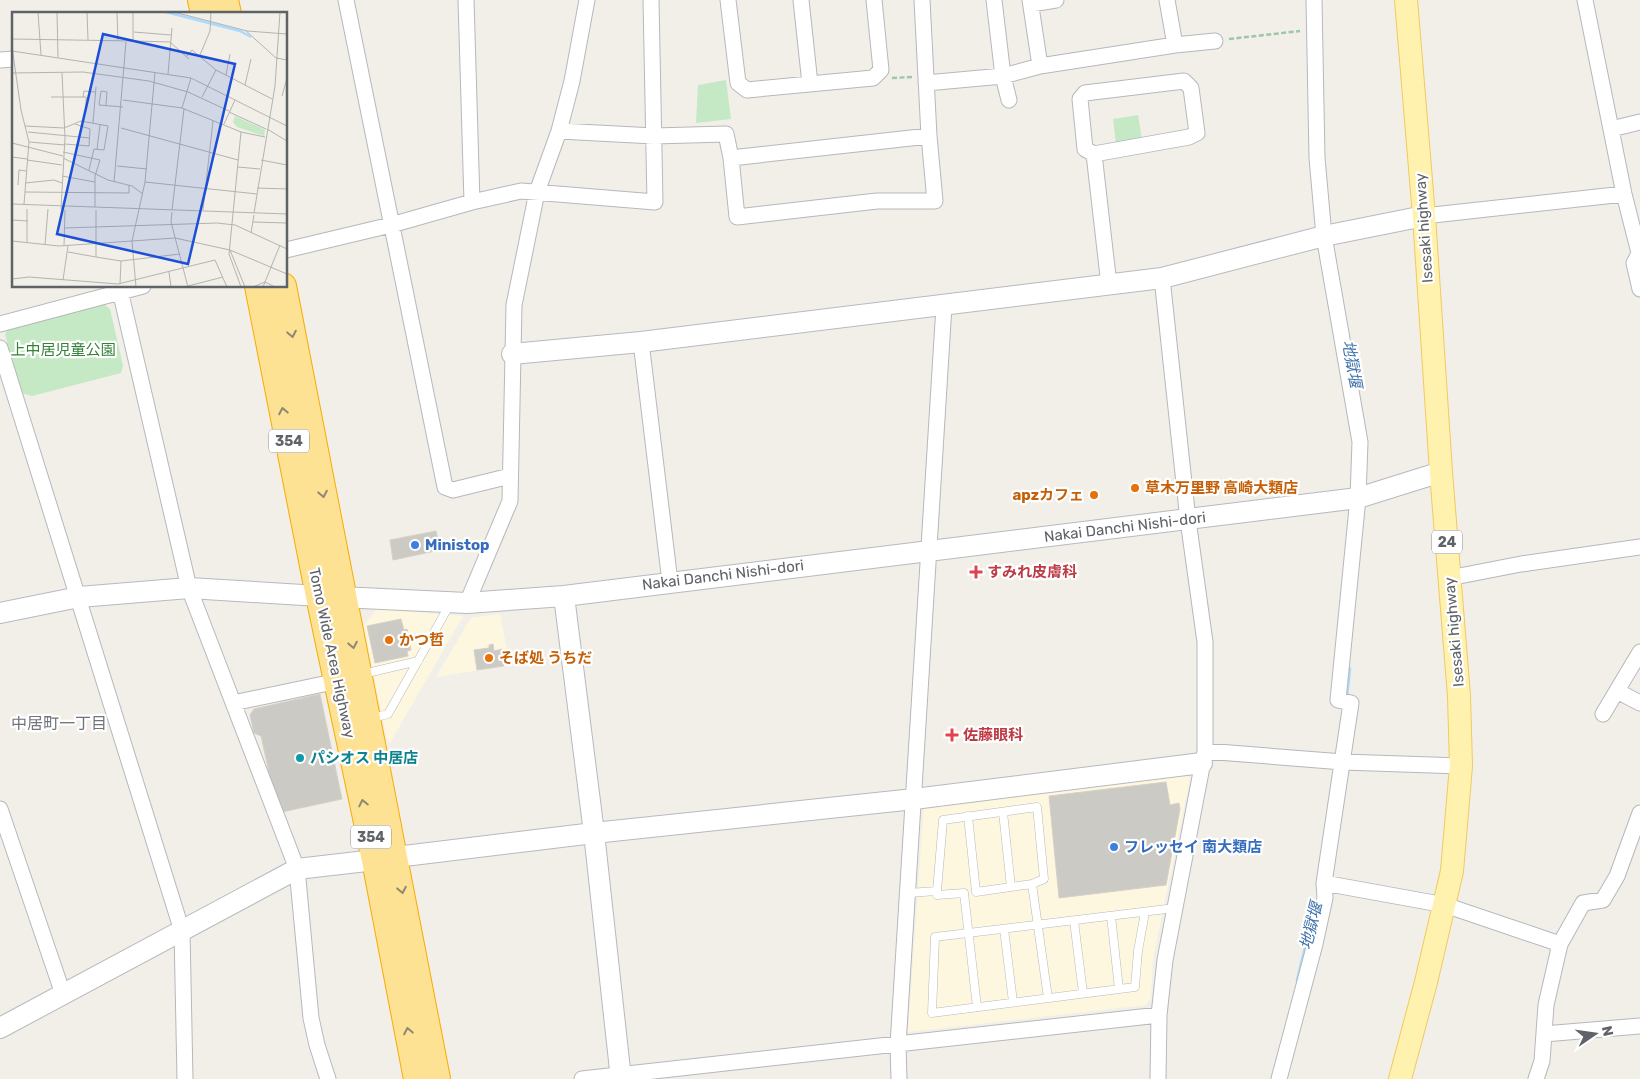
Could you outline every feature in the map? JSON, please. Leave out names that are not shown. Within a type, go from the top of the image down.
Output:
[{"type":"highway","name":"Tomo Wide Area Highway","points":[[258,288],[331,597],[386,858],[437,1079]]},
{"type":"highway","name":"Tomo Wide Area Highway","points":[[283,288],[331,597]]},
{"type":"highway","name":"Tomo Wide Area Highway","points":[[348,678],[368,719],[417,1079]]},
{"type":"main road","name":"Isesaki highway","points":[[1400,1079],[1452,871],[1461,766],[1459,696],[1441,472],[1424,216],[1406,0]]},
{"type":"street","points":[[346,0],[445,487],[453,490],[510,476]]},
{"type":"street","points":[[466,0],[472,202]]},
{"type":"street","points":[[459,602],[510,501],[514,305],[538,192],[559,131],[572,81],[587,0]]},
{"type":"street","points":[[288,250],[521,191],[655,202],[651,0]]},
{"type":"street","points":[[728,0],[738,83],[747,90],[873,78],[881,70],[874,0]]},
{"type":"street","points":[[801,0],[810,84]]},
{"type":"street","points":[[559,131],[654,136],[726,134],[732,158],[737,217],[877,201],[935,201],[929,136],[922,0]]},
{"type":"street","points":[[994,0],[1002,76],[1009,100]]},
{"type":"street","points":[[1040,66],[1030,2],[1056,0]]},
{"type":"street","points":[[1167,0],[1175,45]]},
{"type":"street","points":[[1279,1079],[1315,944],[1325,898],[1324,883],[1351,703],[1338,700],[1358,498],[1360,442],[1324,236],[1317,158],[1314,0]]},
{"type":"street","points":[[1585,0],[1624,194],[1640,251],[1634,263],[1640,289]]},
{"type":"street","points":[[926,80],[1002,76],[1040,66],[1175,45],[1215,41]]},
{"type":"street","points":[[1184,81],[1191,88],[1197,133],[1190,137],[1094,154],[1085,149],[1080,99],[1085,93],[1184,81]]},
{"type":"street","points":[[1610,129],[1640,122]]},
{"type":"street","points":[[732,158],[929,136]]},
{"type":"street","points":[[1094,154],[1109,284]]},
{"type":"street","points":[[512,354],[641,342],[1162,278],[1324,236],[1424,216],[1624,194]]},
{"type":"street","points":[[1158,1079],[1159,1015],[1165,960],[1204,757],[1205,642],[1188,520],[1162,278]]},
{"type":"street","points":[[0,324],[119,289],[189,588],[297,869],[311,1018],[328,1079]]},
{"type":"street","points":[[899,1079],[898,1045],[944,306]]},
{"type":"street","points":[[641,342],[670,582]]},
{"type":"street","points":[[0,348],[182,931],[185,1079]]},
{"type":"street","name":"Nakai Danchi Nishi-dori","points":[[0,613],[79,597],[189,588],[331,597],[459,602],[564,596],[1358,498],[1441,472]]},
{"type":"street","points":[[1449,578],[1521,564],[1640,547]]},
{"type":"street","points":[[564,596],[594,833],[621,1076]]},
{"type":"street","points":[[1603,714],[1640,652]]},
{"type":"street","points":[[233,703],[348,678]]},
{"type":"street","points":[[1617,691],[1640,703]]},
{"type":"street","points":[[0,1028],[297,869],[594,833],[914,799],[1204,757],[1461,766]]},
{"type":"street","points":[[0,809],[63,994]]},
{"type":"street","points":[[1536,1079],[1542,1060],[1546,1005],[1560,944],[1584,903],[1603,900],[1617,876],[1640,813]]},
{"type":"street","points":[[1324,883],[1445,905],[1560,944]]},
{"type":"street","points":[[582,1079],[1159,1015]]},
{"type":"street","points":[[1544,1034],[1640,1026]]},
{"type":"lane","points":[[368,719],[388,714],[418,661],[459,602]]},
{"type":"lane","points":[[348,678],[418,661]]},
{"type":"lane","points":[[1037,807],[1044,879],[1032,884],[938,896],[943,820],[968,816],[1037,807]]},
{"type":"lane","points":[[1003,812],[1011,887]]},
{"type":"lane","points":[[968,816],[976,892]]},
{"type":"lane","points":[[1032,884],[1048,998]]},
{"type":"lane","points":[[908,893],[937,891]]},
{"type":"lane","points":[[964,893],[977,1007]]},
{"type":"lane","points":[[1145,912],[1134,987],[932,1013],[935,937],[1174,908]]},
{"type":"lane","points":[[1111,916],[1119,989]]},
{"type":"lane","points":[[1074,921],[1083,993]]},
{"type":"lane","points":[[1004,929],[1013,1002]]},
{"type":"path","points":[[1215,41],[1314,29]]},
{"type":"path","points":[[878,73],[884,79],[926,80]]},
{"type":"shaded area","points":[[377,609],[463,616],[390,743],[387,741],[364,626]]},
{"type":"shaded area","points":[[500,614],[510,665],[436,677],[471,618]]},
{"type":"shaded area","points":[[1185,774],[1190,778],[1153,959],[1151,998],[1146,1005],[908,1032],[924,805]]},
{"type":"green space","points":[[726,80],[731,119],[696,123],[698,85]]},
{"type":"green space","points":[[1138,115],[1142,140],[1116,144],[1113,119]]},
{"type":"green space","name":"上中居児童公園","points":[[101,302],[110,309],[123,366],[121,373],[32,396],[21,393],[5,334],[11,325]]},
{"type":"building","name":"Ministop","points":[[436,531],[440,550],[393,560],[390,540]]},
{"type":"building","name":"かつ哲","points":[[401,619],[404,630],[407,629],[411,650],[407,651],[408,656],[375,663],[367,626]]},
{"type":"building","name":"そば処 うちだ","points":[[493,644],[494,651],[502,649],[504,666],[477,670],[474,650],[489,648],[489,645]]},
{"type":"building","name":"パシオス 中居店","points":[[320,694],[342,799],[282,812],[271,781],[261,736],[254,733],[250,715],[254,709]]},
{"type":"building","name":"フレッセイ 南大類店","points":[[1166,782],[1170,805],[1179,803],[1180,809],[1166,885],[1059,898],[1049,796]]},
{"type":"waterway","name":"地獄堰","points":[[1346,697],[1349,669]]},
{"type":"waterway","name":"地獄堰","points":[[1298,980],[1311,927]]},
{"type":"place","name":"草木万里野 高崎大類店","points":[[1135,488]]},
{"type":"place","name":"apzカフェ","points":[[1094,495]]},
{"type":"place","name":"Ministop","points":[[415,545]]},
{"type":"place","name":"すみれ皮膚科","points":[[976,572]]},
{"type":"place","name":"かつ哲","points":[[389,640]]},
{"type":"place","name":"そば処 うちだ","points":[[489,658]]},
{"type":"place","name":"佐藤眼科","points":[[952,735]]},
{"type":"place","name":"パシオス 中居店","points":[[300,758]]},
{"type":"place","name":"フレッセイ 南大類店","points":[[1114,847]]},
{"type":"district","name":"中居町一丁目","points":[[59,723]]}]
